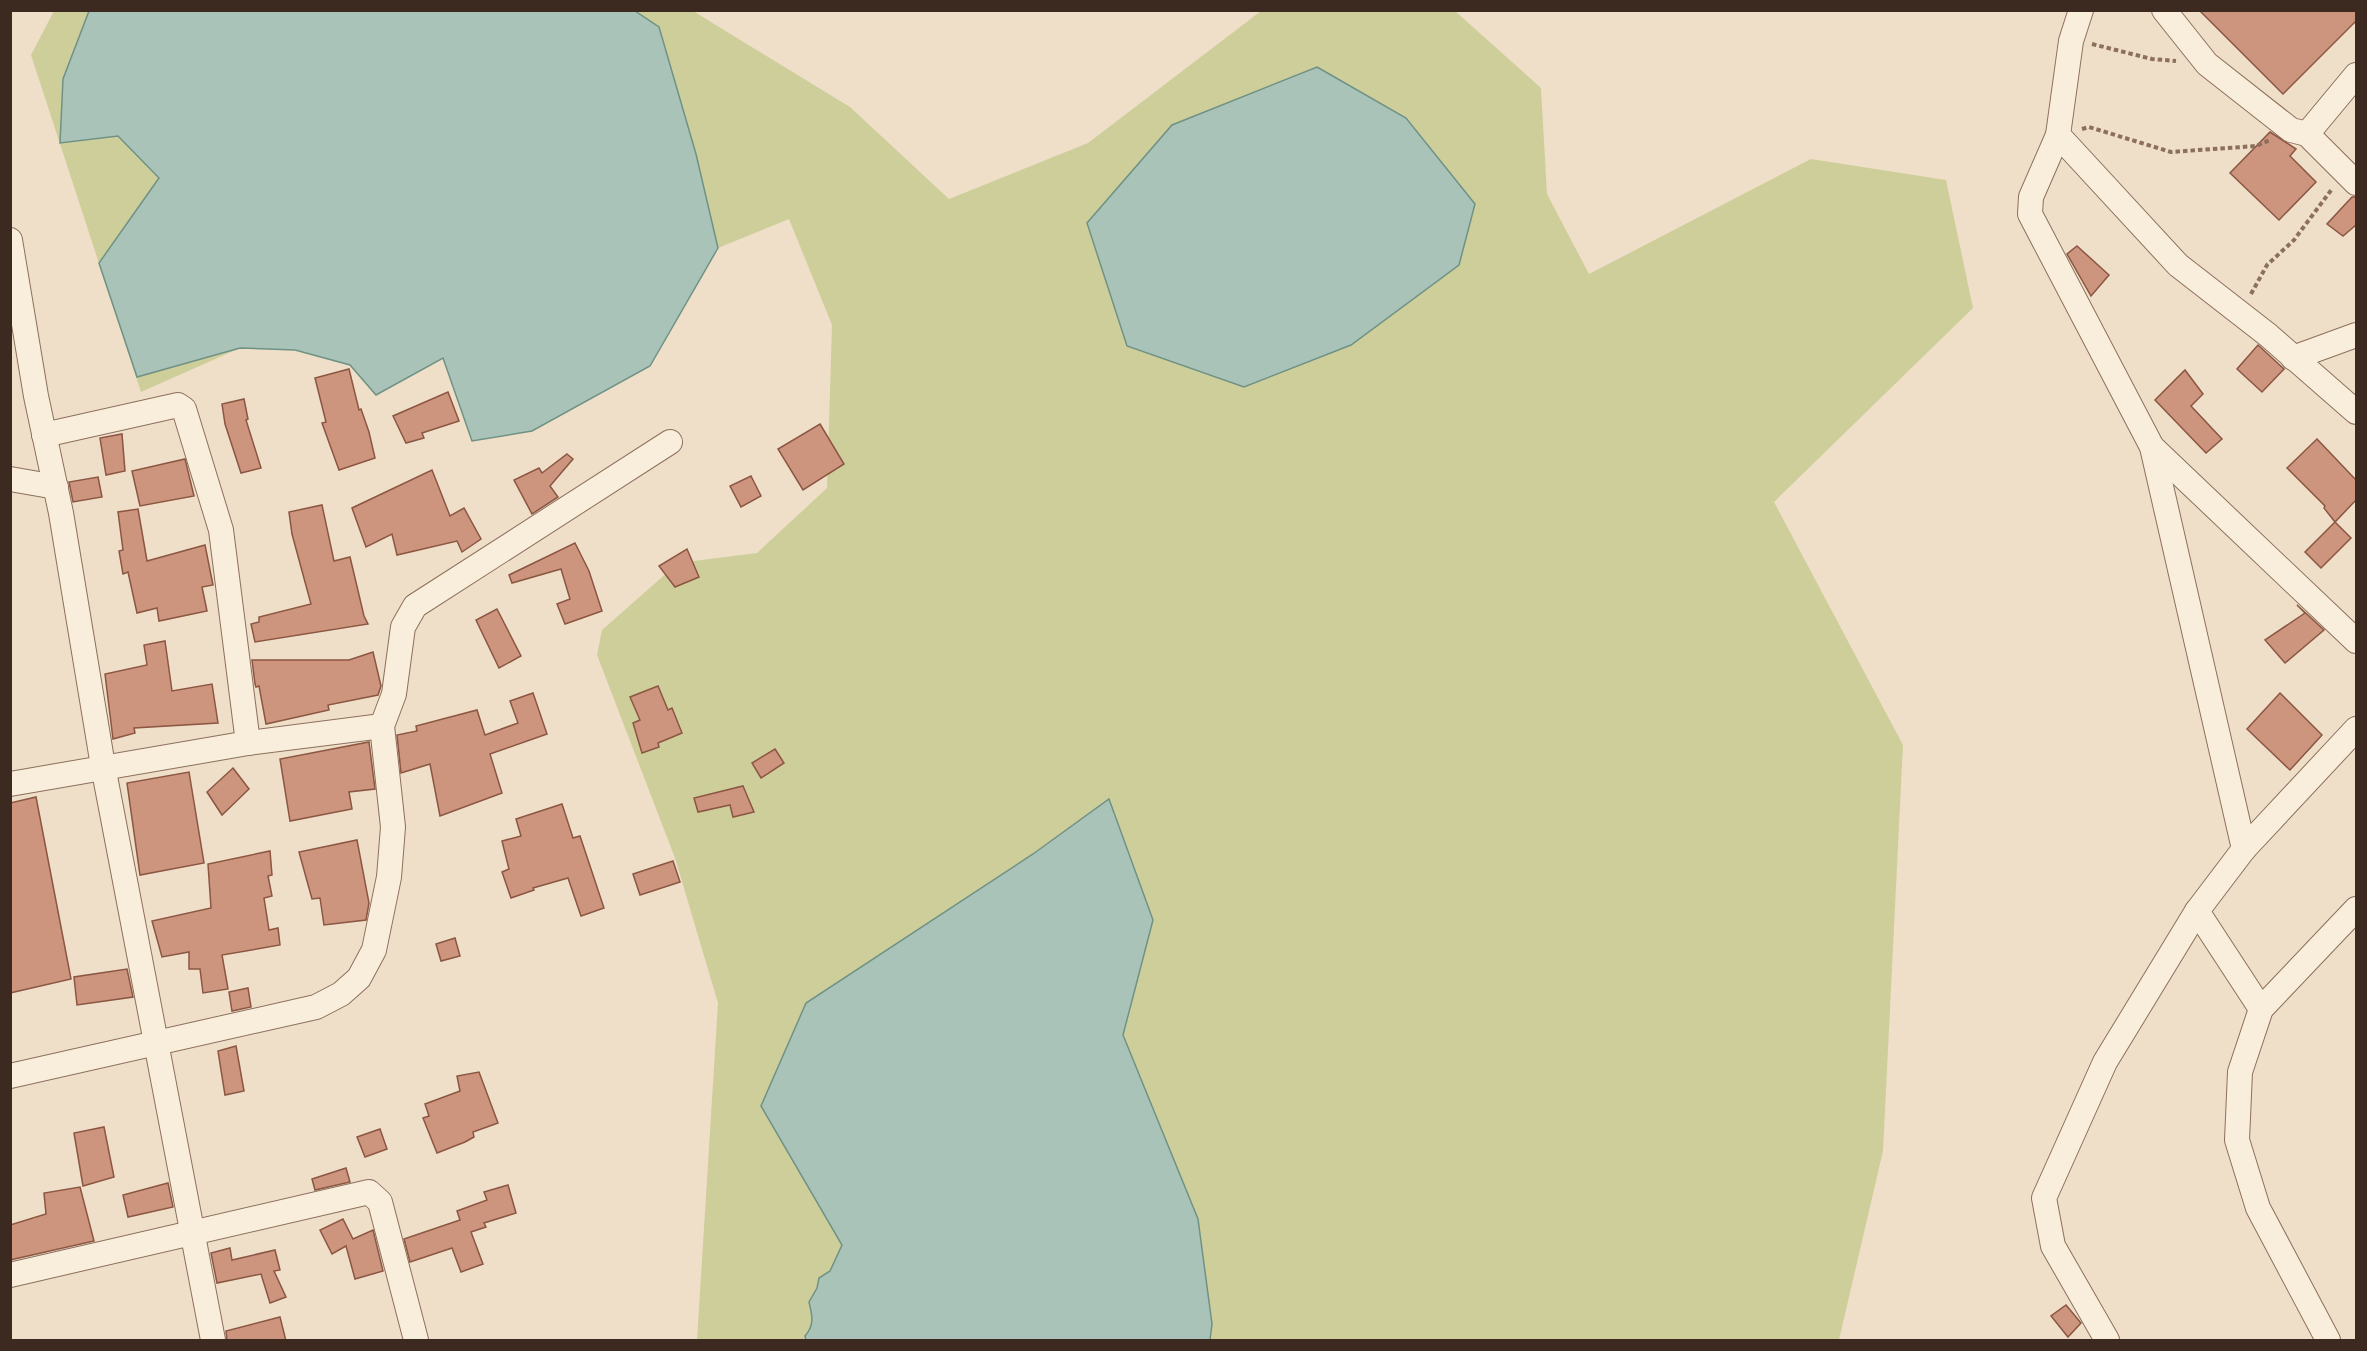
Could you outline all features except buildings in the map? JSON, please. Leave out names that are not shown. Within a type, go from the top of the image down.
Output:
[{"type":"street","points":[[2081,10],[2071,41],[2058,135],[2031,197],[2030,214],[2152,447],[2244,849]]},
{"type":"street","points":[[2164,10],[2207,63],[2299,132],[2350,177]]},
{"type":"street","points":[[2299,132],[2356,75]]},
{"type":"street","points":[[2058,135],[2178,265],[2245,316],[2356,412]]},
{"type":"street","points":[[10,240],[44,435],[56,487],[103,766],[213,1341]]},
{"type":"street","points":[[2293,358],[2356,335]]},
{"type":"street","points":[[44,435],[177,405],[184,409],[221,530],[248,743]]},
{"type":"street","points":[[10,1076],[155,1046],[316,1007],[341,994],[358,978],[374,950],[389,877],[393,827],[382,726],[394,694],[403,627],[415,606],[670,442]]},
{"type":"street","points":[[2152,447],[2356,641]]},
{"type":"street","points":[[10,478],[56,487]]},
{"type":"street","points":[[10,783],[248,743],[382,726]]},
{"type":"street","points":[[2107,1341],[2053,1246],[2046,1222],[2044,1198],[2105,1062],[2197,911],[2244,849],[2356,729]]},
{"type":"street","points":[[2328,1341],[2258,1208],[2237,1140],[2240,1072],[2261,1009],[2356,909]]},
{"type":"street","points":[[2197,911],[2261,1009]]},
{"type":"street","points":[[10,1275],[192,1235],[369,1192],[380,1202],[413,1340]]},
{"type":"path","points":[[2071,41],[2152,59],[2207,63]]},
{"type":"path","points":[[2058,135],[2089,127],[2171,152],[2256,146],[2299,132]]},
{"type":"path","points":[[2245,316],[2253,287],[2267,265],[2300,233],[2350,177]]},
{"type":"green space","points":[[54,11],[693,11],[850,107],[949,199],[1088,143],[1261,11],[1455,11],[1541,88],[1547,194],[1589,274],[1811,159],[1946,180],[1973,308],[1774,502],[1903,745],[1883,1151],[1839,1340],[697,1340],[718,1003],[675,858],[597,655],[602,630],[678,563],[757,553],[827,488],[832,325],[789,219],[718,248],[650,366],[532,431],[472,441],[443,358],[376,395],[350,365],[295,350],[240,348],[141,392],[31,55]]},
{"type":"shaded area","points":[[89,11],[635,11],[659,27],[696,154],[718,248],[650,366],[532,431],[472,441],[443,358],[376,395],[350,365],[295,350],[240,348],[137,377],[99,263],[159,178],[118,136],[60,143],[63,79]]},
{"type":"shaded area","points":[[1317,67],[1406,118],[1475,204],[1459,265],[1351,345],[1244,387],[1127,346],[1087,223],[1172,125]]},
{"type":"shaded area","points":[[1109,799],[1153,920],[1123,1035],[1198,1219],[1212,1324],[1210,1340],[806,1340],[805,1336],[812,1320],[809,1302],[817,1288],[819,1278],[830,1271],[842,1245],[761,1106],[806,1003],[1033,854]]}]
